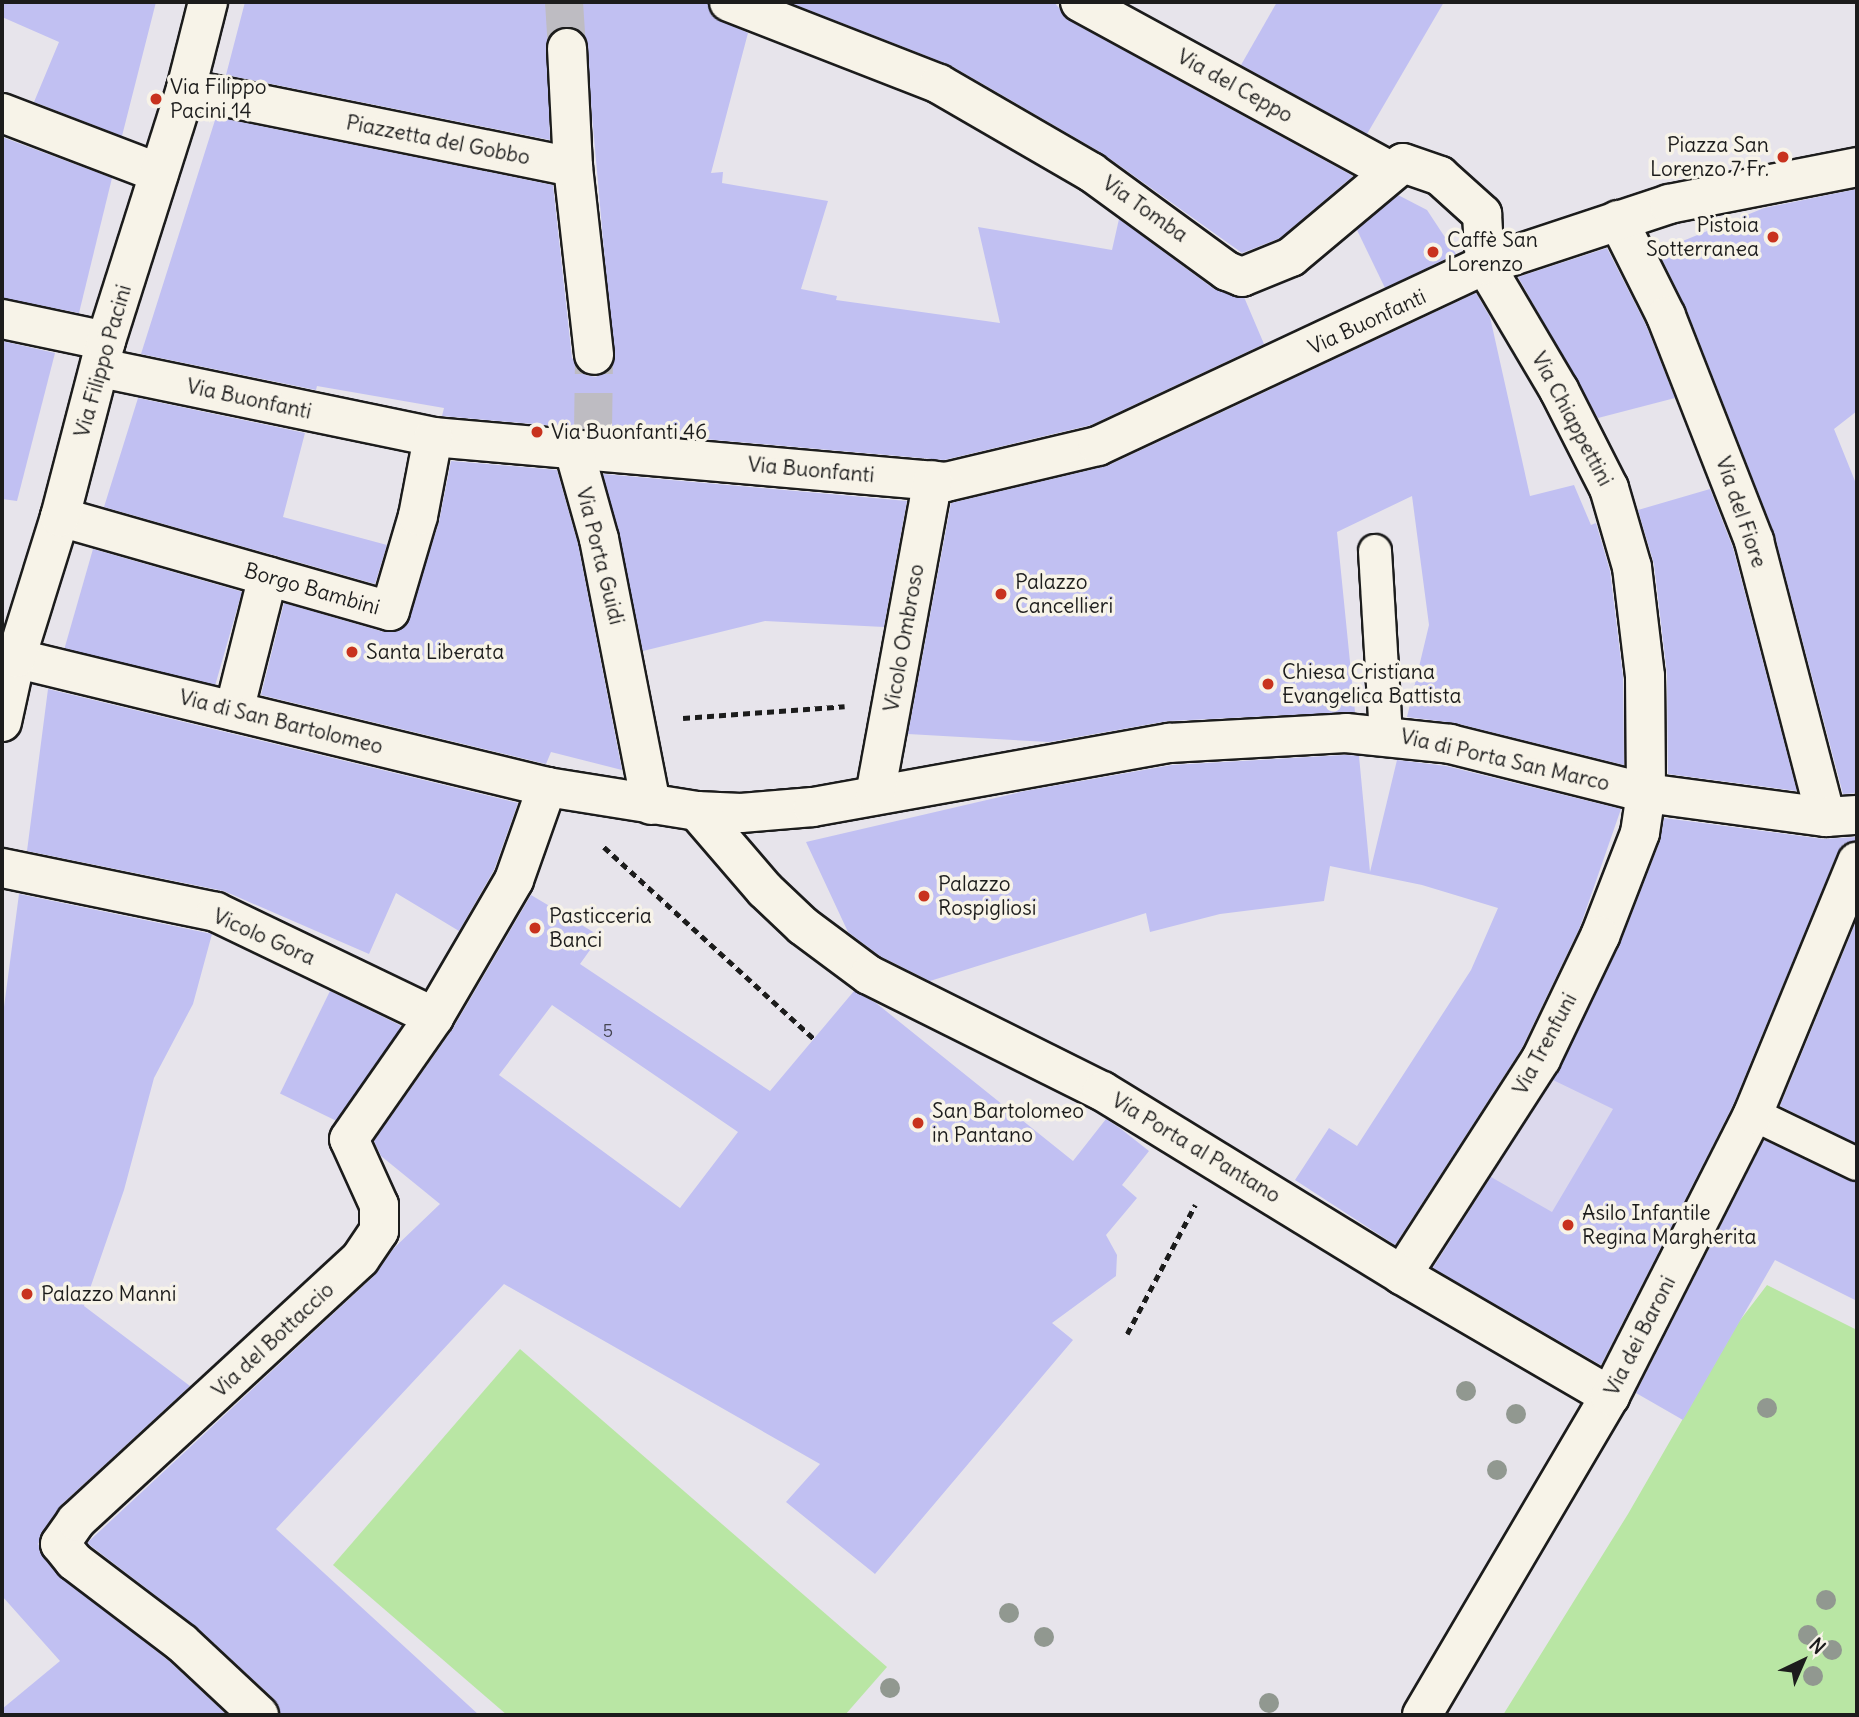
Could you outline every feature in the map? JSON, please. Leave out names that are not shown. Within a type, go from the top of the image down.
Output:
[{"type":"street","name":"Via Filippo Pacini","points":[[2,722],[9,656],[60,517],[104,355],[186,89],[208,2]]},
{"type":"street","name":"Via Tomba","points":[[729,2],[939,84],[1091,172],[1227,271],[1242,277],[1291,257],[1390,171]]},
{"type":"street","name":"Via del Ceppo","points":[[1080,2],[1390,171]]},
{"type":"street","points":[[567,48],[573,167],[594,355]]},
{"type":"street","name":"Piazzetta del Gobbo","points":[[186,89],[573,167]]},
{"type":"street","points":[[2,113],[159,173]]},
{"type":"street","points":[[1390,171],[1403,163],[1440,176],[1482,214],[1485,265]]},
{"type":"street","name":"Via Buonfanti","points":[[2,318],[104,355],[433,437],[586,444],[933,480],[971,478],[1098,446],[1485,265],[1669,204],[1857,167]]},
{"type":"street","name":"Via del Fiore","points":[[1618,220],[1666,316],[1754,541],[1842,816]]},
{"type":"street","name":"Via Chiappettini","points":[[1485,265],[1559,390],[1609,488],[1641,620],[1648,723],[1646,793]]},
{"type":"street","name":"Borgo Bambini","points":[[60,517],[390,611],[418,516],[433,437]]},
{"type":"street","name":"Via Porta Guidi","points":[[586,444],[651,806]]},
{"type":"street","name":"Vicolo Ombroso","points":[[889,793],[891,706],[933,480]]},
{"type":"street","points":[[234,711],[268,576]]},
{"type":"street","name":"Via di San Bartolomeo","points":[[9,656],[547,787],[651,806],[697,811]]},
{"type":"street","name":"Via di Porta San Marco","points":[[697,811],[779,810],[1169,743],[1301,733],[1386,734],[1491,753],[1646,793],[1842,816]]},
{"type":"street","name":"Via del Bottaccio","points":[[259,1715],[182,1643],[74,1561],[60,1544],[76,1521],[360,1259],[379,1231],[379,1205],[349,1139],[434,1017],[514,880],[547,787]]},
{"type":"street","name":"Via Trenfuni","points":[[1402,1275],[1541,1059],[1605,923],[1640,833],[1646,793]]},
{"type":"street","name":"Via Porta al Pantano","points":[[697,811],[765,890],[858,967],[1102,1091],[1402,1275],[1611,1395]]},
{"type":"street","name":"Via dei Baroni","points":[[1422,1715],[1611,1395],[1754,1114],[1857,862]]},
{"type":"street","name":"Vicolo Gora","points":[[2,868],[216,912],[434,1017]]},
{"type":"lane","points":[[1375,551],[1386,734]]},
{"type":"lane","points":[[1754,1114],[1857,1164]]},
{"type":"path","points":[[636,724],[871,704],[891,706]]},
{"type":"path","points":[[601,844],[814,1039]]},
{"type":"path","points":[[1127,1334],[1219,1161]]},
{"type":"shaded area","name":"Asilo Infantile Regina Margherita","points":[[1563,1055],[1725,1064],[1760,1077],[1595,1369],[1428,1273]]},
{"type":"green space","points":[[1767,1285],[1857,1330],[1857,1715],[1503,1715],[1628,1514],[1738,1323]]},
{"type":"green space","points":[[520,1349],[887,1667],[845,1715],[507,1715],[333,1565]]},
{"type":"building","points":[[2,2],[156,2],[122,136],[34,102],[59,42],[2,17]]},
{"type":"building","points":[[245,2],[708,2],[712,16],[748,33],[711,173],[723,172],[722,183],[828,201],[801,289],[837,296],[836,300],[1000,323],[978,227],[1112,250],[1119,219],[1214,289],[1244,297],[1264,344],[1091,425],[944,460],[442,416],[444,408],[317,386],[316,390],[141,354],[216,117],[553,185],[572,358],[585,375],[596,377],[614,363],[585,36],[565,26],[547,39],[550,140],[226,75]]},
{"type":"building","points":[[788,2],[1054,2],[1070,21],[1353,176],[1280,238],[1242,253],[1102,153],[950,65]]},
{"type":"building","points":[[1277,2],[1444,2],[1367,134],[1241,65]]},
{"type":"building","points":[[2,137],[112,178],[79,313],[2,298]]},
{"type":"building","points":[[1857,189],[1857,411],[1834,429],[1857,486],[1857,793],[1843,794],[1774,533],[1686,308],[1658,251],[1764,208]]},
{"type":"building","points":[[1398,195],[1427,210],[1456,254],[1385,288],[1357,230]]},
{"type":"building","points":[[1607,248],[1646,325],[1675,398],[1598,418],[1518,277]]},
{"type":"building","points":[[1476,293],[1490,317],[1530,496],[1574,485],[1591,525],[1596,523],[1610,571],[1623,677],[1624,765],[1455,723],[1407,717],[1429,625],[1412,496],[1337,532],[1355,712],[1168,721],[1049,742],[908,734],[951,503],[1107,466]]},
{"type":"building","points":[[2,341],[55,353],[17,501],[2,499]]},
{"type":"building","points":[[138,398],[305,433],[283,517],[387,545],[375,584],[104,507]]},
{"type":"building","points":[[451,461],[557,470],[578,544],[622,770],[551,752],[546,764],[261,695],[284,603],[384,632],[406,626],[439,522]]},
{"type":"building","points":[[603,474],[907,501],[884,627],[765,621],[643,651]]},
{"type":"building","points":[[1710,489],[1733,548],[1797,791],[1668,774],[1667,674],[1654,564],[1638,510]]},
{"type":"building","points":[[93,549],[242,592],[214,691],[65,648]]},
{"type":"building","points":[[48,689],[518,803],[494,870],[459,931],[396,893],[369,954],[224,891],[27,851]]},
{"type":"building","points":[[1359,756],[1370,872],[1397,760],[1446,766],[1621,809],[1580,927],[1522,1048],[1395,1245],[1295,1180],[1329,1128],[1357,1146],[1471,970],[1498,908],[1422,885],[1330,866],[1324,901],[1220,914],[1150,932],[1146,913],[930,981],[880,956],[848,932],[806,842],[1025,791],[1172,765]]},
{"type":"building","points":[[1664,818],[1823,839],[1857,837],[1857,841],[1844,844],[1837,854],[1733,1105],[1601,1365],[1433,1268],[1491,1177],[1552,1212],[1613,1109],[1553,1080],[1620,944],[1660,841]]},
{"type":"building","points":[[19,894],[212,934],[193,1004],[154,1078],[124,1190],[84,1306],[190,1386],[61,1505],[38,1544],[61,1578],[168,1660],[227,1715],[2,1715],[2,1709],[60,1661],[2,1596],[2,1022]]},
{"type":"building","points":[[531,895],[600,936],[580,964],[770,1091],[854,991],[876,1003],[1073,1161],[1106,1119],[1149,1151],[1122,1185],[1137,1198],[1106,1235],[1117,1255],[1116,1276],[1052,1323],[1073,1340],[875,1574],[786,1502],[820,1464],[504,1284],[276,1529],[479,1715],[280,1715],[274,1699],[197,1627],[87,1543],[375,1275],[394,1248],[440,1204],[381,1156],[374,1141],[452,1030]],"holes":[[[552,1005],[738,1132],[680,1208],[499,1075]]]},
{"type":"building","points":[[1857,919],[1857,1144],[1780,1106]]},
{"type":"building","points":[[330,991],[401,1026],[351,1128],[280,1093]]},
{"type":"building","points":[[1764,1140],[1857,1182],[1857,1301],[1775,1260],[1683,1420],[1636,1393]]},
{"type":"tunnel","points":[[564,2],[567,48]]},
{"type":"tunnel","points":[[593,431],[594,355]]},
{"type":"place","name":"Via Filippo Pacini 14","points":[[156,99]]},
{"type":"place","name":"Piazza San Lorenzo 7 Fr.","points":[[1783,157]]},
{"type":"place","name":"Pistoia Sotterranea","points":[[1773,237]]},
{"type":"place","name":"Caffè San Lorenzo","points":[[1433,252]]},
{"type":"place","name":"Via Buonfanti 46","points":[[537,432]]},
{"type":"place","name":"Palazzo Cancellieri","points":[[1001,594]]},
{"type":"place","name":"Santa Liberata","points":[[352,652]]},
{"type":"place","name":"Chiesa Cristiana Evangelica Battista","points":[[1268,684]]},
{"type":"place","name":"Palazzo Rospigliosi","points":[[924,896]]},
{"type":"place","name":"Pasticceria Banci","points":[[535,928]]},
{"type":"place","name":"San Bartolomeo in Pantano","points":[[918,1123]]},
{"type":"place","name":"Asilo Infantile Regina Margherita","points":[[1568,1225]]},
{"type":"place","name":"Palazzo Manni","points":[[27,1294]]}]
